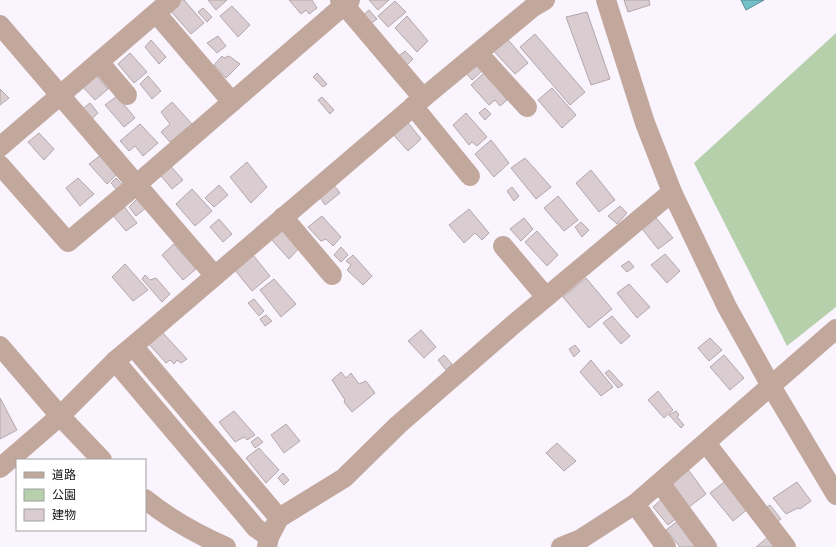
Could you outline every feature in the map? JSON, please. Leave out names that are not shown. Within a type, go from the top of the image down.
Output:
[{"type":"street","points":[[0,147],[171,0]]},
{"type":"street","points":[[0,468],[60,416],[115,361],[418,102],[533,7],[544,0]]},
{"type":"street","points":[[606,0],[645,123],[672,192],[727,307],[770,386],[836,495]]},
{"type":"street","points":[[0,165],[68,242],[232,102],[344,2],[418,102],[470,176]]},
{"type":"street","points":[[156,13],[232,102]]},
{"type":"street","points":[[0,25],[214,276]]},
{"type":"street","points":[[478,53],[527,107]]},
{"type":"street","points":[[99,62],[127,95]]},
{"type":"street","points":[[115,361],[268,542],[279,518],[344,478],[398,426],[514,324],[672,192]]},
{"type":"street","points":[[283,217],[332,275]]},
{"type":"street","points":[[503,246],[546,297]]},
{"type":"street","points":[[561,547],[584,543],[635,504],[836,329]]},
{"type":"street","points":[[0,346],[60,416],[101,459]]},
{"type":"street","points":[[133,346],[279,518]]},
{"type":"street","points":[[706,443],[786,547]]},
{"type":"street","points":[[660,483],[707,547]]},
{"type":"street","points":[[146,500],[181,523],[226,547]]},
{"type":"street","points":[[635,504],[666,547]]},
{"type":"green space","points":[[836,33],[836,307],[787,346],[694,163]]},
{"type":"water","points":[[741,0],[764,0],[746,10]]},
{"type":"building","points":[[179,0],[184,0],[204,23],[191,34],[169,9]]},
{"type":"building","points":[[208,0],[227,0],[216,10]]},
{"type":"building","points":[[289,0],[312,0],[317,8],[309,14],[306,10],[301,14]]},
{"type":"building","points":[[369,0],[389,0],[378,10]]},
{"type":"building","points":[[624,0],[649,0],[650,5],[628,12]]},
{"type":"building","points":[[395,1],[406,12],[388,27],[378,16]]},
{"type":"building","points":[[232,6],[250,25],[238,37],[220,16]]},
{"type":"building","points":[[203,8],[212,17],[207,22],[198,12]]},
{"type":"building","points":[[369,10],[377,19],[370,24],[362,16]]},
{"type":"building","points":[[587,12],[610,79],[591,85],[566,17]]},
{"type":"building","points":[[407,16],[428,41],[417,52],[395,28]]},
{"type":"building","points":[[535,34],[585,92],[570,105],[520,47]]},
{"type":"building","points":[[504,35],[528,63],[515,74],[490,47]]},
{"type":"building","points":[[218,36],[226,46],[217,53],[207,43]]},
{"type":"building","points":[[151,40],[166,57],[159,64],[145,47]]},
{"type":"building","points":[[405,51],[413,59],[405,67],[396,58]]},
{"type":"building","points":[[130,53],[147,72],[134,83],[118,64]]},
{"type":"building","points":[[222,56],[224,58],[229,56],[240,64],[226,78],[214,65]]},
{"type":"building","points":[[475,63],[482,71],[472,80],[465,72]]},
{"type":"building","points":[[485,72],[507,100],[500,106],[495,100],[489,105],[471,85]]},
{"type":"building","points":[[317,73],[327,84],[323,87],[313,77]]},
{"type":"building","points":[[95,74],[108,89],[95,100],[81,85]]},
{"type":"building","points":[[148,76],[161,91],[152,99],[140,84]]},
{"type":"building","points":[[552,88],[576,115],[562,128],[538,100]]},
{"type":"building","points":[[0,89],[9,98],[0,105]]},
{"type":"building","points":[[117,96],[135,118],[124,127],[105,105]]},
{"type":"building","points":[[322,97],[334,110],[330,114],[318,100]]},
{"type":"building","points":[[172,102],[192,124],[170,142],[161,132],[170,124],[161,112]]},
{"type":"building","points":[[90,103],[98,113],[91,120],[81,110]]},
{"type":"building","points":[[485,108],[491,114],[485,120],[479,113]]},
{"type":"building","points":[[466,113],[487,137],[477,146],[472,142],[469,145],[453,125]]},
{"type":"building","points":[[405,119],[421,139],[408,151],[390,131]]},
{"type":"building","points":[[140,124],[158,143],[143,156],[135,146],[129,151],[120,141]]},
{"type":"building","points":[[39,133],[54,149],[44,160],[28,142]]},
{"type":"building","points":[[491,140],[509,163],[494,177],[475,154]]},
{"type":"building","points":[[101,155],[117,174],[107,184],[89,164]]},
{"type":"building","points":[[525,158],[551,187],[536,199],[511,168]]},
{"type":"building","points":[[167,162],[183,180],[172,189],[157,171]]},
{"type":"building","points":[[247,162],[267,187],[251,203],[230,177]]},
{"type":"building","points":[[591,170],[615,200],[599,212],[576,183]]},
{"type":"building","points":[[78,178],[94,194],[80,206],[66,188]]},
{"type":"building","points":[[116,178],[123,186],[117,190],[111,183]]},
{"type":"building","points":[[333,184],[340,193],[325,205],[319,196]]},
{"type":"building","points":[[219,185],[228,195],[214,207],[205,198]]},
{"type":"building","points":[[512,187],[519,196],[514,201],[507,191]]},
{"type":"building","points":[[192,189],[212,211],[195,226],[176,204]]},
{"type":"building","points":[[558,196],[578,220],[564,231],[544,208]]},
{"type":"building","points":[[138,198],[147,207],[136,216],[129,207]]},
{"type":"building","points":[[122,204],[137,223],[126,231],[111,213]]},
{"type":"building","points":[[620,206],[627,213],[617,224],[608,216]]},
{"type":"building","points":[[469,209],[489,233],[482,240],[475,233],[464,243],[449,225]]},
{"type":"building","points":[[652,213],[673,238],[658,249],[639,225]]},
{"type":"building","points":[[322,216],[341,237],[333,246],[326,239],[321,241],[308,227]]},
{"type":"building","points":[[524,218],[533,229],[521,241],[510,229]]},
{"type":"building","points":[[219,219],[232,234],[223,242],[210,227]]},
{"type":"building","points":[[581,222],[589,230],[582,237],[575,227]]},
{"type":"building","points":[[283,230],[299,248],[289,259],[271,239]]},
{"type":"building","points":[[537,231],[558,255],[547,266],[525,242]]},
{"type":"building","points":[[174,244],[196,269],[183,280],[162,255]]},
{"type":"building","points":[[341,247],[348,255],[341,262],[334,255]]},
{"type":"building","points":[[665,254],[680,271],[667,283],[651,265]]},
{"type":"building","points":[[253,255],[270,276],[252,291],[234,269]]},
{"type":"building","points":[[353,255],[372,276],[363,285],[347,270],[351,265],[346,261]]},
{"type":"building","points":[[629,261],[634,267],[627,272],[621,266]]},
{"type":"building","points":[[125,264],[148,290],[133,301],[112,277]]},
{"type":"building","points":[[145,275],[150,280],[156,278],[170,294],[162,302],[142,279]]},
{"type":"building","points":[[586,278],[612,309],[589,328],[563,297]]},
{"type":"building","points":[[274,279],[296,304],[281,317],[260,290]]},
{"type":"building","points":[[629,284],[650,307],[637,318],[617,293]]},
{"type":"building","points":[[254,299],[264,311],[259,316],[248,303]]},
{"type":"building","points":[[266,315],[272,321],[265,326],[260,319]]},
{"type":"building","points":[[612,316],[630,336],[621,344],[603,323]]},
{"type":"building","points":[[421,330],[436,347],[424,358],[408,341]]},
{"type":"building","points":[[162,332],[187,359],[181,363],[177,360],[174,364],[170,360],[166,363],[148,343]]},
{"type":"building","points":[[710,338],[722,350],[709,361],[698,348]]},
{"type":"building","points":[[575,345],[580,351],[574,357],[569,349]]},
{"type":"building","points":[[444,355],[452,364],[446,370],[438,360]]},
{"type":"building","points":[[724,355],[744,378],[730,390],[710,367]]},
{"type":"building","points":[[591,360],[613,387],[601,396],[580,372]]},
{"type":"building","points":[[609,370],[623,385],[618,388],[605,373]]},
{"type":"building","points":[[341,372],[346,378],[351,373],[359,384],[366,381],[375,393],[352,412],[344,402],[345,400],[332,380]]},
{"type":"building","points":[[658,391],[673,410],[664,418],[648,400]]},
{"type":"building","points":[[0,398],[17,430],[0,439]]},
{"type":"building","points":[[234,411],[255,435],[247,440],[244,437],[235,442],[219,422]]},
{"type":"building","points":[[676,411],[679,415],[677,417],[684,425],[681,428],[669,415]]},
{"type":"building","points":[[286,424],[300,441],[284,453],[271,435]]},
{"type":"building","points":[[258,437],[263,442],[255,448],[251,442]]},
{"type":"building","points":[[557,443],[576,461],[564,471],[546,453]]},
{"type":"building","points":[[259,448],[279,470],[266,483],[246,458]]},
{"type":"building","points":[[687,468],[706,494],[689,507],[670,481]]},
{"type":"building","points":[[283,473],[289,480],[284,485],[278,478]]},
{"type":"building","points":[[727,480],[749,508],[733,521],[710,493]]},
{"type":"building","points":[[797,482],[811,501],[800,509],[798,508],[786,514],[773,498]]},
{"type":"building","points":[[663,498],[678,517],[668,525],[653,507]]},
{"type":"building","points":[[770,505],[781,519],[774,524],[763,510]]},
{"type":"building","points":[[679,520],[698,547],[680,547],[666,530]]},
{"type":"building","points":[[768,537],[776,547],[756,547]]}]
